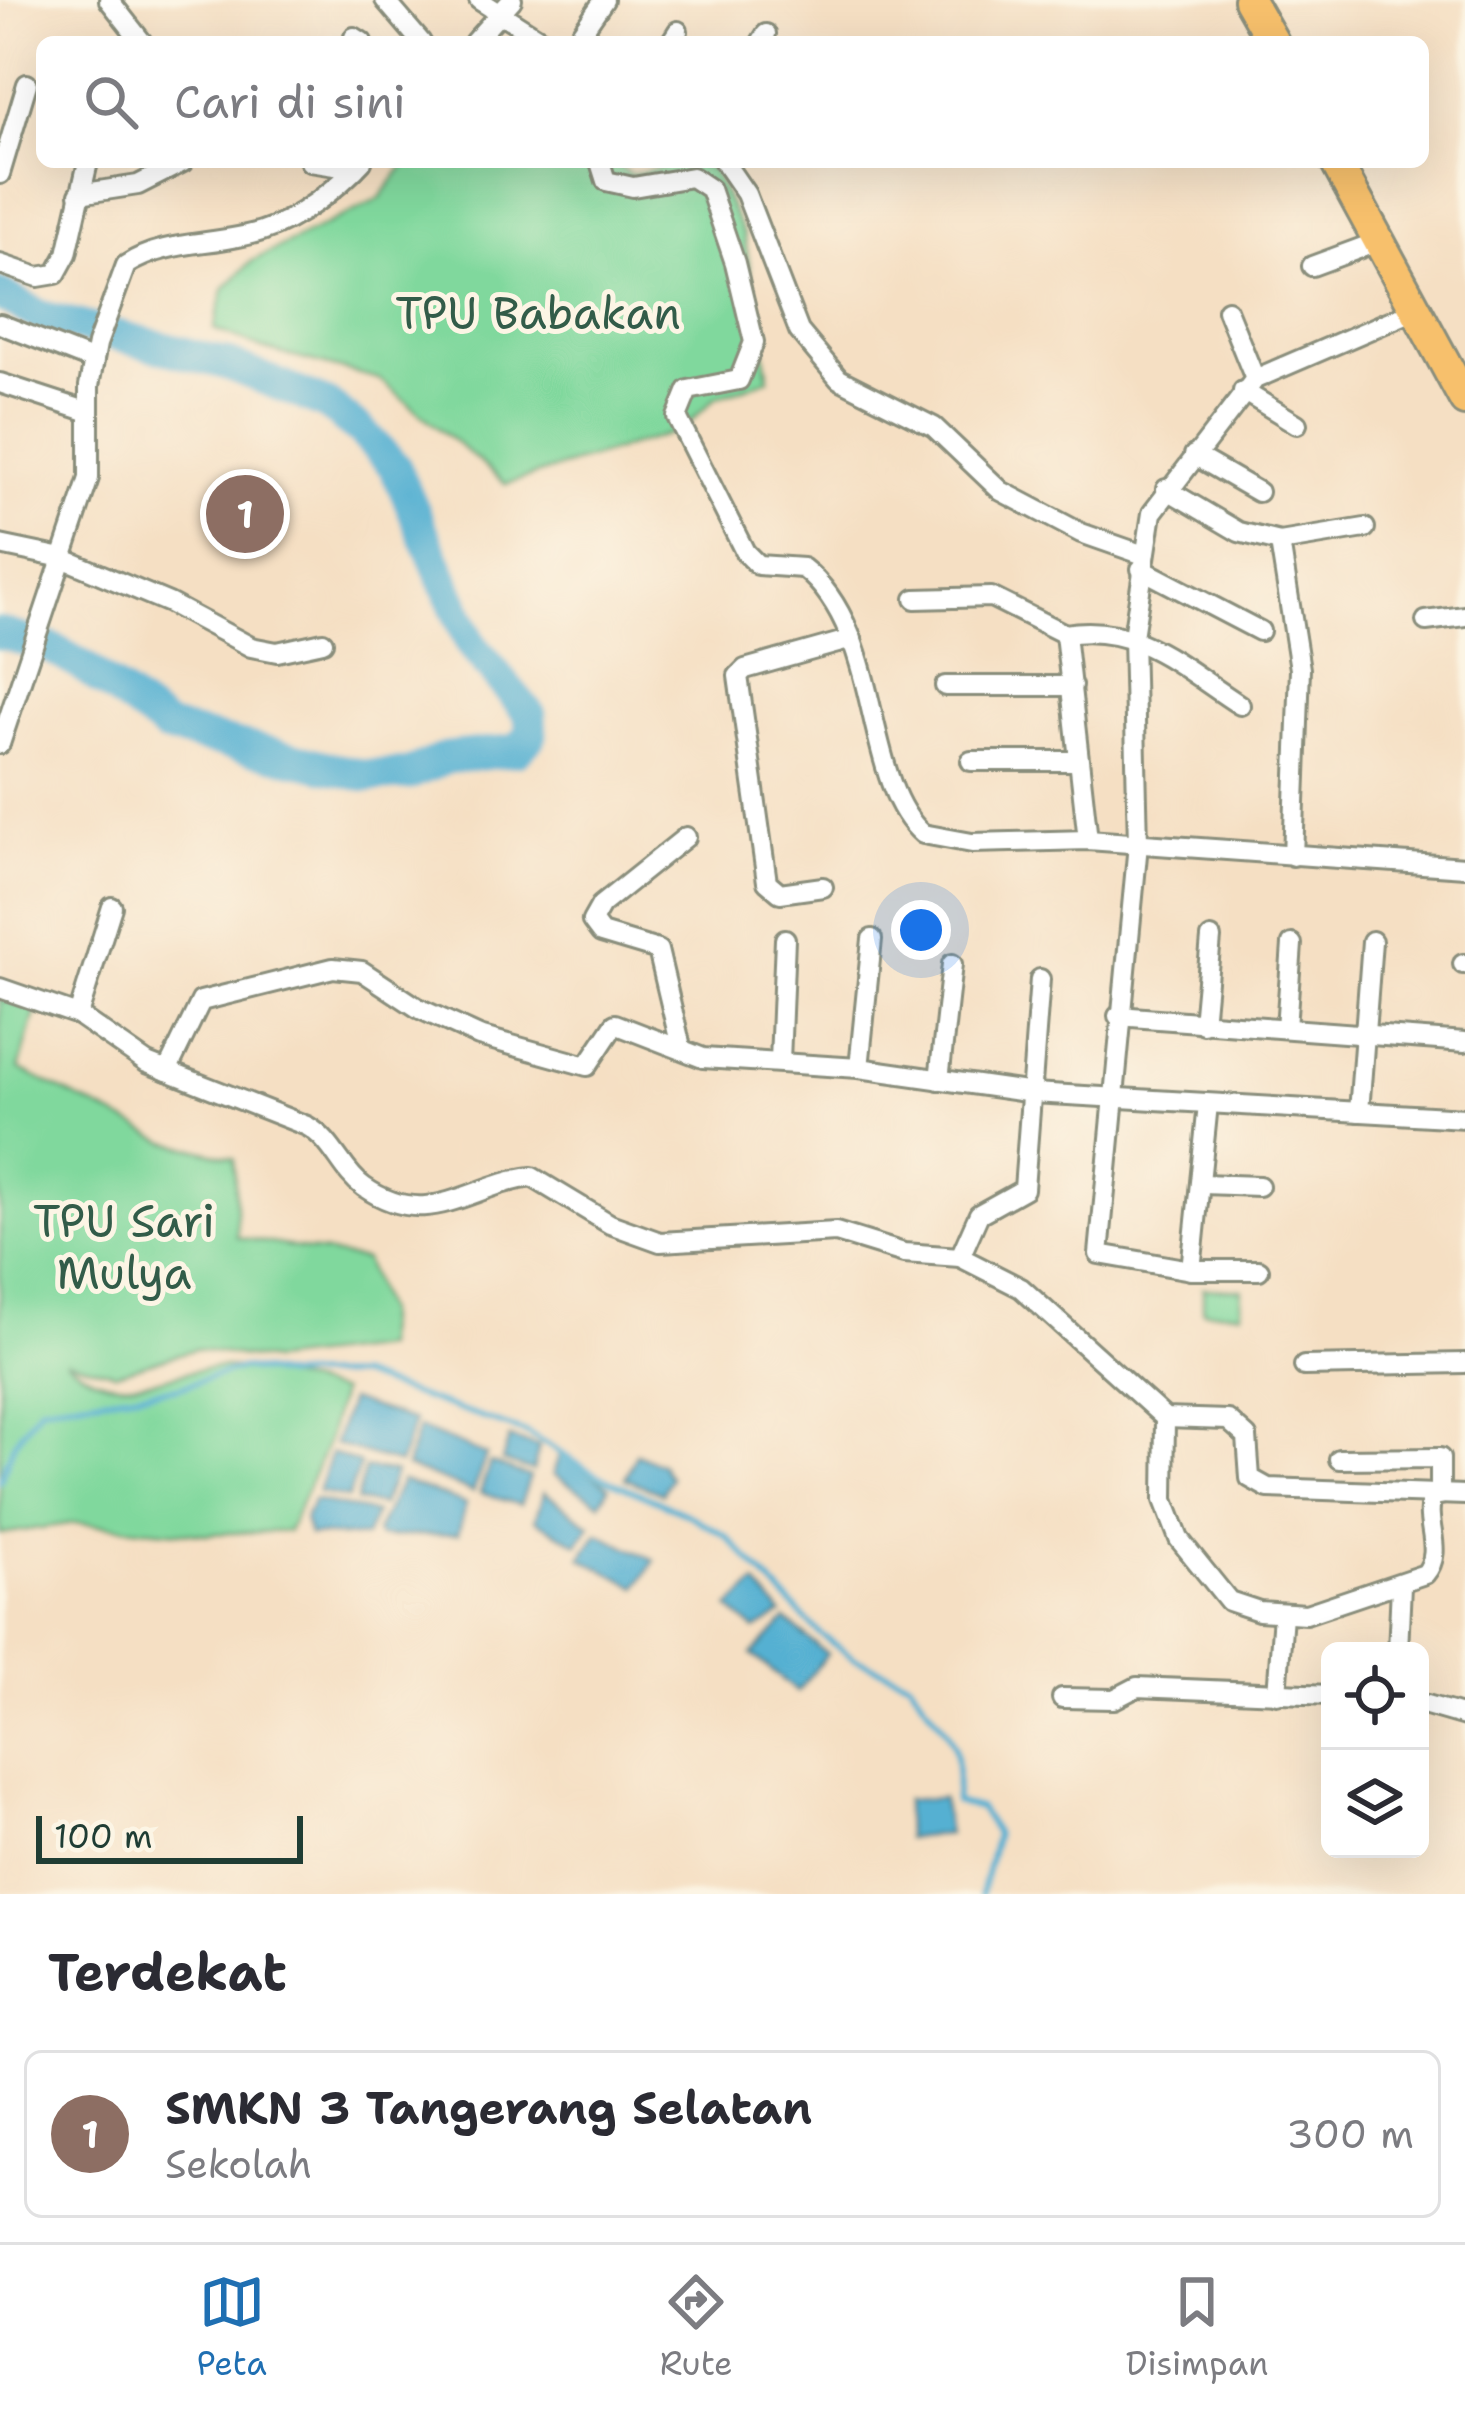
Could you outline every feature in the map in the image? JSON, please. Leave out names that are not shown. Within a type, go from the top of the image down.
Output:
[{"type":"main road","points":[[1249,0],[1270,36]]},
{"type":"main road","points":[[1339,168],[1465,400]]},
{"type":"street","points":[[110,0],[137,36]]},
{"type":"street","points":[[385,0],[416,36]]},
{"type":"street","points":[[479,0],[506,6],[538,36]]},
{"type":"street","points":[[579,36],[604,0]]},
{"type":"street","points":[[479,36],[506,6]]},
{"type":"street","points":[[0,174],[27,84]]},
{"type":"street","points":[[0,264],[38,277],[56,274],[67,254],[86,168]]},
{"type":"street","points":[[79,194],[138,185],[171,168]]},
{"type":"street","points":[[0,745],[88,478],[96,352],[126,266],[142,255],[265,230],[354,168]]},
{"type":"street","points":[[601,168],[606,181],[633,187],[692,177],[710,189],[754,342],[739,380],[688,390],[677,417],[745,552],[758,565],[795,564],[823,583],[852,639],[901,803],[923,834],[972,843],[1088,841],[1465,867]]},
{"type":"street","points":[[728,168],[746,194],[799,332],[839,379],[934,427],[1000,491],[1143,562],[1260,631]]},
{"type":"street","points":[[1312,266],[1378,242]]},
{"type":"street","points":[[1227,310],[1249,385],[1297,424]]},
{"type":"street","points":[[1259,1270],[1191,1270],[1099,1254],[1118,1016],[1138,844],[1133,637],[1143,562],[1152,513],[1166,489],[1249,385],[1413,311]]},
{"type":"street","points":[[0,324],[96,352]]},
{"type":"street","points":[[0,382],[89,412]]},
{"type":"street","points":[[1194,455],[1258,492]]},
{"type":"street","points":[[1166,489],[1239,532],[1280,542],[1365,528]]},
{"type":"street","points":[[1280,542],[1300,669],[1293,856]]},
{"type":"street","points":[[0,545],[62,558],[169,603],[251,647],[277,652],[323,642]]},
{"type":"street","points":[[915,599],[991,597],[1065,634],[1106,630],[1133,637],[1240,705]]},
{"type":"street","points":[[1426,621],[1465,616]]},
{"type":"street","points":[[1065,634],[1088,841]]},
{"type":"street","points":[[823,886],[780,893],[766,882],[738,676],[745,669],[852,639]]},
{"type":"street","points":[[945,686],[1072,686]]},
{"type":"street","points":[[971,761],[1079,761]]},
{"type":"street","points":[[681,1047],[658,950],[644,942],[601,933],[592,921],[601,904],[686,837]]},
{"type":"street","points":[[78,1015],[112,907]]},
{"type":"street","points":[[1203,1024],[1211,938]]},
{"type":"street","points":[[859,1068],[872,939]]},
{"type":"street","points":[[780,1061],[785,940]]},
{"type":"street","points":[[1359,1112],[1372,941]]},
{"type":"street","points":[[1286,1028],[1292,944]]},
{"type":"street","points":[[939,1080],[952,964]]},
{"type":"street","points":[[166,1070],[201,1001],[333,968],[362,971],[418,1008],[479,1036],[587,1066],[615,1024],[703,1058],[859,1068],[1033,1094],[1465,1118]]},
{"type":"street","points":[[960,1257],[979,1214],[1024,1189],[1040,979]]},
{"type":"street","points":[[0,988],[78,1015],[126,1052],[320,1133],[363,1187],[413,1209],[532,1177],[610,1224],[660,1242],[836,1232],[904,1253],[960,1257],[1021,1288],[1165,1418],[1228,1420],[1247,1437],[1250,1478],[1268,1488],[1465,1495]]},
{"type":"street","points":[[1118,1016],[1465,1042]]},
{"type":"street","points":[[1191,1270],[1208,1104]]},
{"type":"street","points":[[1203,1184],[1259,1186]]},
{"type":"street","points":[[1304,1366],[1465,1363]]},
{"type":"street","points":[[1165,1418],[1163,1493],[1179,1539],[1229,1601],[1283,1614],[1311,1613],[1401,1586],[1425,1574],[1435,1562],[1427,1513],[1436,1496],[1440,1458],[1339,1459]]},
{"type":"street","points":[[1398,1642],[1401,1586]]},
{"type":"street","points":[[1277,1694],[1283,1614]]},
{"type":"street","points":[[1062,1698],[1114,1699],[1137,1687],[1321,1695]]},
{"type":"street","points":[[1429,1705],[1465,1715]]},
{"type":"green space","name":"TPU Babakan","points":[[402,168],[621,168],[630,175],[657,168],[712,169],[744,235],[769,379],[715,398],[682,430],[506,484],[379,379],[264,349],[214,329],[224,289],[252,261],[379,199]]},
{"type":"green space","name":"TPU Sari Mulya","points":[[0,999],[36,1010],[19,1069],[167,1142],[234,1158],[237,1237],[365,1260],[384,1312],[383,1348],[271,1361],[195,1349],[116,1373],[65,1360],[110,1382],[131,1383],[216,1367],[276,1375],[340,1392],[326,1446],[288,1531],[204,1534],[75,1523],[0,1534]]},
{"type":"green space","points":[[1203,1288],[1242,1289],[1241,1312],[1203,1311]]},
{"type":"water","points":[[349,1400],[414,1421],[399,1464],[334,1444]]},
{"type":"water","points":[[418,1428],[486,1455],[473,1492],[406,1467]]},
{"type":"water","points":[[509,1438],[539,1447],[533,1471],[502,1461]]},
{"type":"water","points":[[560,1452],[609,1487],[600,1503],[553,1474]]},
{"type":"water","points":[[331,1453],[360,1464],[348,1498],[318,1492]]},
{"type":"water","points":[[636,1454],[661,1464],[670,1478],[662,1494],[625,1478]]},
{"type":"water","points":[[490,1463],[530,1477],[520,1505],[480,1493]]},
{"type":"water","points":[[365,1468],[395,1473],[381,1505],[356,1501]]},
{"type":"water","points":[[401,1481],[466,1504],[458,1534],[379,1537],[376,1532]]},
{"type":"water","points":[[544,1492],[590,1525],[578,1544],[535,1520]]},
{"type":"water","points":[[313,1500],[375,1513],[365,1537],[309,1535],[304,1519]]},
{"type":"water","points":[[598,1533],[655,1560],[637,1587],[581,1558]]},
{"type":"water","points":[[756,1584],[782,1614],[755,1630],[729,1608]]},
{"type":"water","points":[[786,1620],[827,1654],[797,1692],[752,1654]]},
{"type":"water","points":[[942,1798],[948,1834],[906,1838],[905,1800]]},
{"type":"waterway","points":[[0,294],[40,316],[227,364],[326,404],[361,431],[395,467],[471,644],[530,715],[531,735],[517,750],[446,758],[409,774],[365,776],[166,728],[53,649],[0,633]]},
{"type":"waterway","points":[[0,1481],[14,1443],[41,1406],[177,1388],[242,1368],[285,1376],[358,1376],[527,1433],[595,1474],[726,1536],[820,1634],[855,1659],[910,1681],[954,1746],[955,1802],[979,1808],[996,1834],[981,1894]]},
{"type":"place","name":"SMKN 3 Tangerang Selatan","points":[[245,514]]}]
